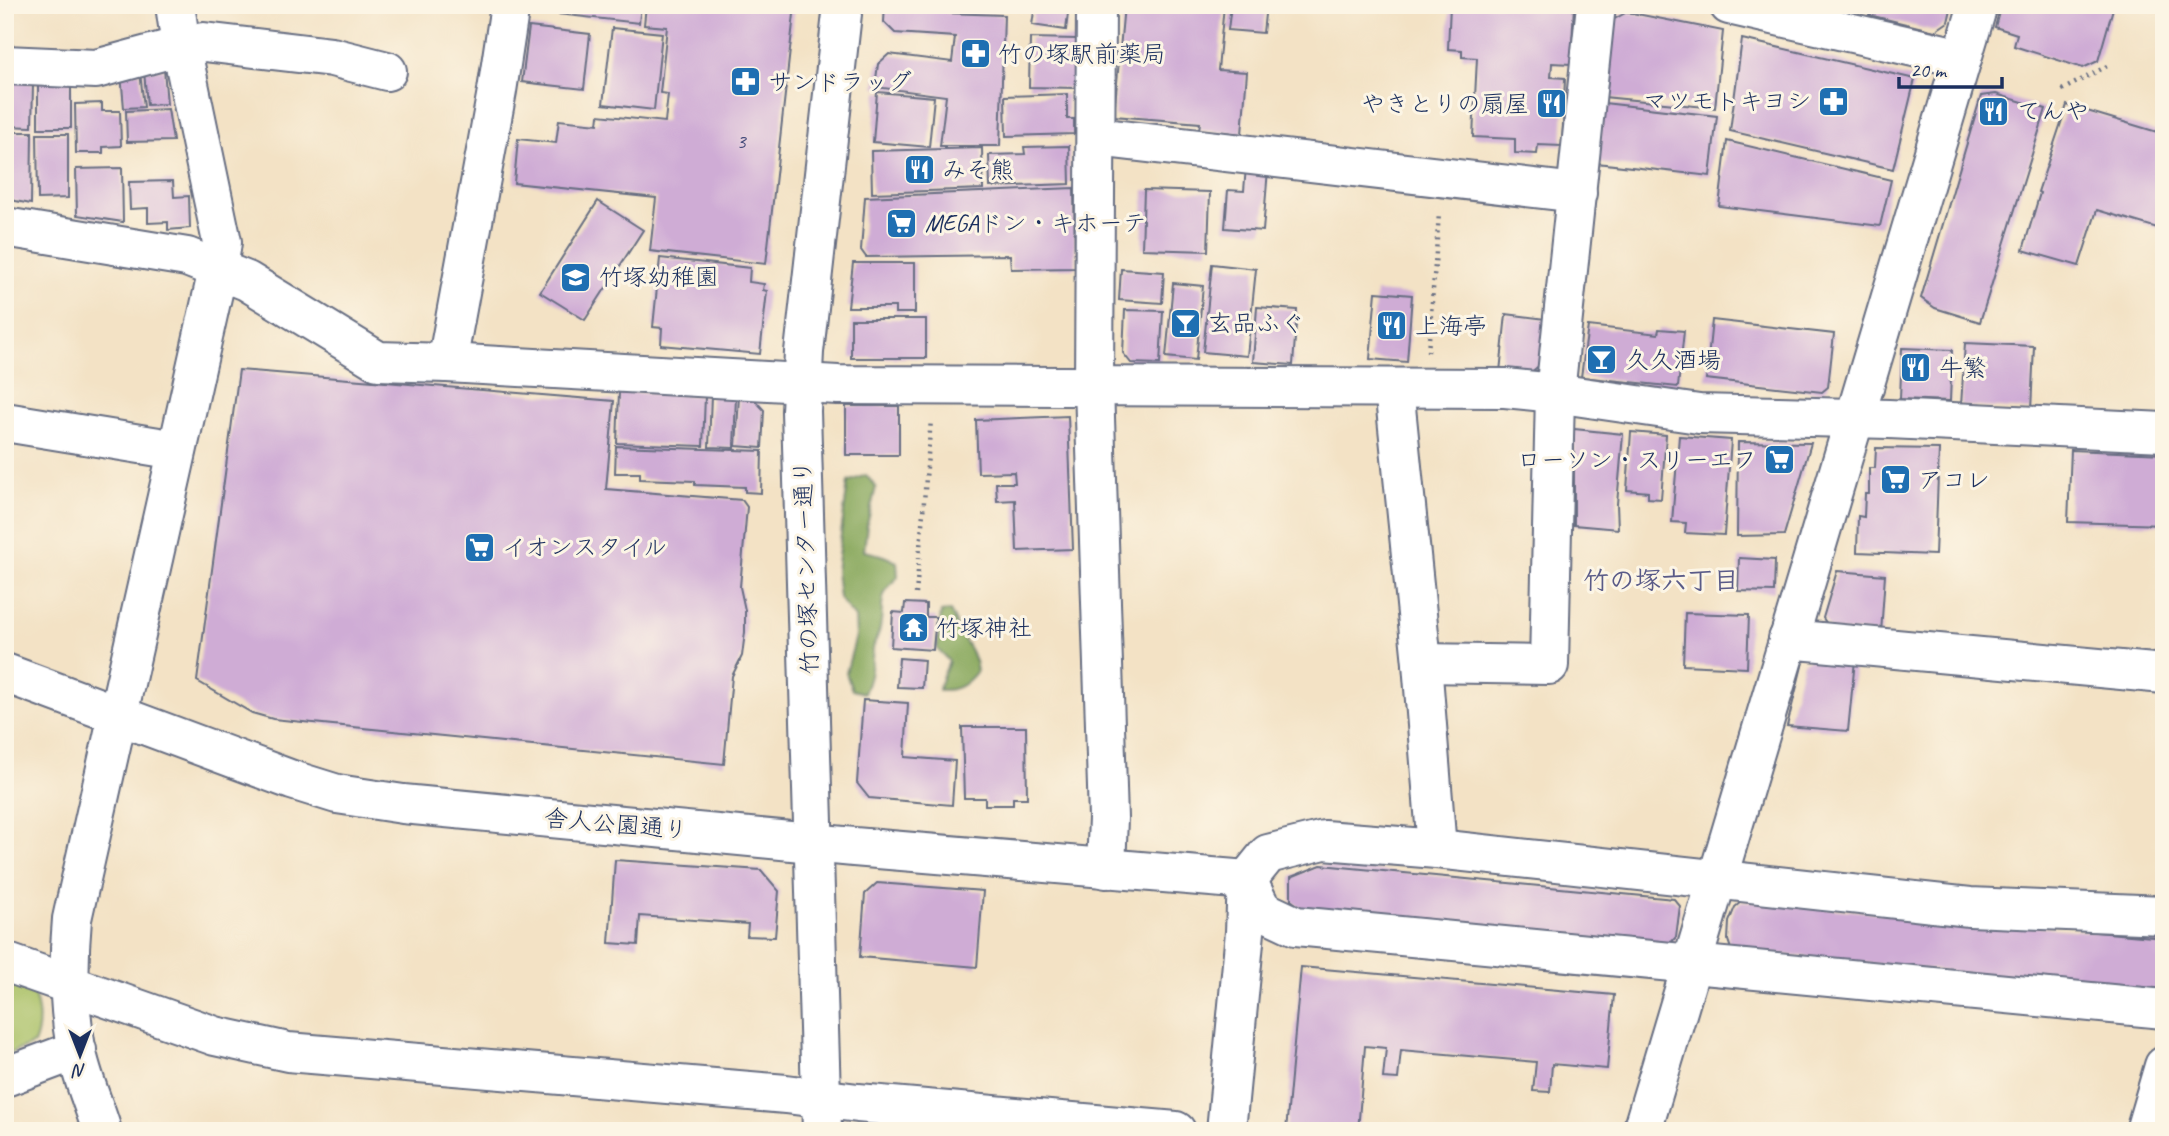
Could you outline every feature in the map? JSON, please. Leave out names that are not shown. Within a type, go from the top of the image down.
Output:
[{"type":"street","points":[[102,1131],[76,1050],[69,986],[72,919],[218,270],[222,242],[175,5]]},
{"type":"street","points":[[447,363],[497,91],[510,5]]},
{"type":"street","name":"竹の塚センター通り","points":[[821,1115],[801,411],[844,5]]},
{"type":"street","points":[[1097,5],[1094,387],[1108,818],[1105,869]]},
{"type":"street","points":[[1422,663],[1549,665],[1555,393],[1596,5]]},
{"type":"street","points":[[1729,5],[1962,58]]},
{"type":"street","points":[[1642,1131],[1978,5]]},
{"type":"street","points":[[5,65],[96,69],[204,42],[332,57],[387,71]]},
{"type":"street","points":[[1096,137],[1577,193]]},
{"type":"street","points":[[5,227],[187,257],[247,281],[378,361],[838,385],[1505,388],[1699,414],[2164,432]]},
{"type":"street","points":[[1409,388],[1422,663],[1437,849]]},
{"type":"street","points":[[5,422],[177,450]]},
{"type":"street","points":[[1788,639],[2164,674]]},
{"type":"street","name":"舎人公園通り","points":[[5,673],[292,780],[337,794],[404,804],[1247,880]]},
{"type":"street","points":[[1226,1131],[1245,932],[1247,880],[1268,854],[1324,840],[1437,849],[1970,907],[2164,915]]},
{"type":"street","points":[[1247,880],[1262,910],[1296,926],[2164,1009]]},
{"type":"street","points":[[5,962],[215,1036],[288,1052],[821,1115],[1176,1131]]},
{"type":"street","points":[[5,1077],[76,1050]]},
{"type":"street","points":[[2145,1131],[2164,1066]]},
{"type":"path","points":[[2062,90],[2111,64]]},
{"type":"path","points":[[1409,388],[1442,176]]},
{"type":"path","points":[[916,594],[934,386]]},
{"type":"green space","points":[[866,475],[876,487],[864,551],[897,562],[898,577],[884,595],[880,628],[864,693],[852,690],[846,673],[856,636],[855,618],[839,598],[836,571],[848,482]]},
{"type":"green space","points":[[950,611],[969,647],[977,671],[961,686],[939,690],[949,661],[937,649],[941,612]]},
{"type":"green space","points":[[5,975],[24,983],[31,990],[37,1004],[38,1030],[34,1044],[5,1055]]},
{"type":"building","points":[[532,5],[641,5],[639,23],[531,11]]},
{"type":"building","points":[[646,5],[795,5],[766,264],[650,251],[656,198],[514,183],[518,139],[556,143],[559,120],[598,124],[599,115],[665,122],[668,94],[660,93],[667,27],[644,25]]},
{"type":"building","points":[[885,5],[947,5],[946,13],[1004,15],[1000,146],[940,146],[946,96],[875,87],[878,64],[889,54],[952,62],[955,37],[895,33],[884,22]]},
{"type":"building","points":[[1035,5],[1069,5],[1066,30],[1032,25]]},
{"type":"building","points":[[1124,5],[1224,5],[1218,70],[1247,72],[1242,134],[1199,130],[1200,123],[1114,116]]},
{"type":"building","points":[[1231,5],[1266,5],[1263,33],[1228,30]]},
{"type":"building","points":[[1450,5],[1574,5],[1571,64],[1552,63],[1551,77],[1565,78],[1562,146],[1538,145],[1537,154],[1515,153],[1515,139],[1473,137],[1477,58],[1462,57],[1462,50],[1448,49]]},
{"type":"building","points":[[1872,5],[1952,5],[1948,22],[1935,31],[1869,15]]},
{"type":"building","points":[[2001,5],[2114,5],[2098,61],[2083,68],[2014,46],[2017,34],[1995,27]]},
{"type":"building","points":[[1627,12],[1723,31],[1715,108],[1604,97],[1611,21]]},
{"type":"building","points":[[529,27],[590,34],[584,89],[522,82]]},
{"type":"building","points":[[612,28],[662,33],[654,110],[603,104]]},
{"type":"building","points":[[1030,38],[1077,39],[1076,88],[1029,87]]},
{"type":"building","points":[[1742,39],[1915,79],[1893,169],[1730,131]]},
{"type":"building","points":[[164,69],[167,104],[147,105],[144,71]]},
{"type":"building","points":[[140,72],[144,107],[124,108],[121,74]]},
{"type":"building","points":[[5,76],[33,84],[32,127],[5,126]]},
{"type":"building","points":[[38,77],[71,77],[71,128],[38,128]]},
{"type":"building","points":[[877,92],[934,97],[929,147],[873,142]]},
{"type":"building","points":[[1067,94],[1067,119],[1074,119],[1074,134],[1006,136],[1005,96]]},
{"type":"building","points":[[1996,94],[2046,109],[1980,322],[1935,308],[1921,298],[1981,96]]},
{"type":"building","points":[[102,103],[102,111],[120,111],[121,146],[103,147],[103,153],[76,153],[75,104]]},
{"type":"building","points":[[1604,103],[1717,116],[1710,176],[1597,163]]},
{"type":"building","points":[[2067,105],[2164,134],[2164,230],[2097,210],[2079,266],[2023,250],[2040,193],[2038,192]]},
{"type":"building","points":[[168,109],[173,141],[127,142],[126,111]]},
{"type":"building","points":[[5,132],[32,132],[31,204],[5,199]]},
{"type":"building","points":[[37,134],[68,134],[68,198],[38,199]]},
{"type":"building","points":[[1727,141],[1891,180],[1880,226],[1719,206]]},
{"type":"building","points":[[1069,146],[1070,184],[990,187],[989,155],[1025,154],[1024,147]]},
{"type":"building","points":[[982,148],[983,189],[872,193],[871,151]]},
{"type":"building","points":[[1246,167],[1268,169],[1263,231],[1225,228],[1228,190],[1244,191]]},
{"type":"building","points":[[122,168],[123,222],[77,215],[76,169]]},
{"type":"building","points":[[173,181],[174,197],[189,196],[190,228],[168,230],[168,222],[148,223],[148,208],[130,209],[129,182]]},
{"type":"building","points":[[1074,188],[1075,268],[1011,269],[1010,255],[866,257],[861,250],[865,197]]},
{"type":"building","points":[[1144,190],[1210,192],[1208,251],[1142,249]]},
{"type":"building","points":[[598,201],[643,230],[585,320],[540,292]]},
{"type":"building","points":[[660,258],[750,268],[749,282],[764,284],[763,290],[767,291],[760,354],[661,345],[662,328],[653,327]]},
{"type":"building","points":[[853,263],[915,263],[915,313],[895,313],[895,307],[848,307]]},
{"type":"building","points":[[1212,264],[1256,269],[1247,356],[1203,352]]},
{"type":"building","points":[[1121,269],[1164,272],[1162,303],[1119,300]]},
{"type":"building","points":[[1173,283],[1203,286],[1196,360],[1166,357]]},
{"type":"building","points":[[1376,292],[1412,295],[1407,362],[1370,359]]},
{"type":"building","points":[[1257,307],[1297,310],[1293,365],[1253,362]]},
{"type":"building","points":[[1125,310],[1163,311],[1160,364],[1131,363],[1123,353]]},
{"type":"building","points":[[1506,314],[1546,319],[1542,363],[1529,374],[1500,372]]},
{"type":"building","points":[[851,319],[926,319],[926,358],[851,358]]},
{"type":"building","points":[[1712,320],[1834,334],[1828,387],[1822,392],[1706,379]]},
{"type":"building","points":[[1588,326],[1658,334],[1659,329],[1684,331],[1678,387],[1581,377]]},
{"type":"building","points":[[1965,343],[2034,346],[2031,410],[1961,406]]},
{"type":"building","points":[[1902,348],[1952,350],[1950,401],[1900,399]]},
{"type":"building","name":"イオンスタイル","points":[[239,370],[614,401],[606,489],[742,500],[747,507],[740,587],[745,610],[745,632],[742,656],[732,676],[724,764],[273,719],[252,713],[197,681]]},
{"type":"building","points":[[619,392],[705,396],[703,446],[617,443]]},
{"type":"building","points":[[711,395],[736,396],[734,448],[709,447]]},
{"type":"building","points":[[739,396],[752,397],[764,410],[762,448],[736,446]]},
{"type":"building","points":[[846,406],[899,406],[899,455],[846,455]]},
{"type":"building","points":[[1068,416],[1073,549],[1017,551],[1015,500],[997,501],[996,483],[1015,483],[1014,472],[978,473],[976,420]]},
{"type":"building","points":[[1574,429],[1623,434],[1617,504],[1618,529],[1574,525]]},
{"type":"building","points":[[1631,432],[1666,435],[1661,499],[1648,498],[1648,492],[1627,490]]},
{"type":"building","points":[[1679,436],[1731,440],[1724,535],[1685,533],[1686,523],[1672,522]]},
{"type":"building","points":[[1738,442],[1811,443],[1784,535],[1737,536]]},
{"type":"building","points":[[616,446],[762,451],[761,493],[745,492],[745,487],[695,485],[695,481],[640,479],[640,473],[615,473]]},
{"type":"building","points":[[1876,448],[1939,449],[1935,555],[1857,552],[1858,516],[1864,517],[1865,494],[1869,494],[1869,468],[1875,468]]},
{"type":"building","points":[[2071,450],[2164,454],[2164,525],[2068,522]]},
{"type":"building","points":[[1739,558],[1775,560],[1774,592],[1738,591]]},
{"type":"building","points":[[1837,571],[1885,575],[1881,633],[1832,631],[1823,618]]},
{"type":"building","points":[[905,603],[926,604],[926,617],[936,617],[933,650],[891,647],[893,612],[904,613]]},
{"type":"building","points":[[1685,613],[1749,615],[1747,668],[1683,665]]},
{"type":"building","points":[[1819,655],[1855,660],[1848,731],[1787,726],[1803,662]]},
{"type":"building","points":[[899,658],[924,660],[922,688],[897,687]]},
{"type":"building","points":[[863,700],[908,703],[905,757],[955,761],[952,805],[869,798],[857,783]]},
{"type":"building","points":[[962,727],[1026,727],[1027,798],[1013,798],[1013,805],[985,805],[985,798],[964,798]]},
{"type":"building","points":[[615,860],[761,870],[779,891],[775,937],[747,936],[748,924],[640,916],[638,945],[609,943]]},
{"type":"building","points":[[1321,865],[1674,899],[1680,906],[1676,937],[1668,946],[1307,913],[1291,900],[1291,877]]},
{"type":"building","points":[[877,883],[983,891],[977,967],[860,957],[865,894]]},
{"type":"building","points":[[1742,901],[2164,938],[2164,989],[2159,993],[1731,949],[1728,940],[1729,922],[1735,907]]},
{"type":"building","points":[[1301,967],[1614,995],[1607,1069],[1552,1064],[1550,1092],[1533,1091],[1536,1062],[1401,1050],[1398,1079],[1383,1078],[1386,1048],[1365,1046],[1358,1131],[1286,1131]]},
{"type":"place","name":"竹の塚駅前薬局","points":[[975,54]]},
{"type":"place","name":"サンドラッグ","points":[[745,82]]},
{"type":"place","name":"マツモトキヨシ","points":[[1834,101]]},
{"type":"place","name":"やきとりの扇屋","points":[[1552,104]]},
{"type":"place","name":"てんや","points":[[1994,111]]},
{"type":"place","name":"みそ熊","points":[[919,170]]},
{"type":"place","name":"MEGAドン・キホーテ","points":[[902,223]]},
{"type":"place","name":"竹塚幼稚園","points":[[576,277]]},
{"type":"place","name":"玄品ふぐ","points":[[1185,323]]},
{"type":"place","name":"上海亭","points":[[1392,326]]},
{"type":"place","name":"久久酒場","points":[[1602,360]]},
{"type":"place","name":"牛繁","points":[[1916,368]]},
{"type":"place","name":"ローソン・スリーエフ","points":[[1780,460]]},
{"type":"place","name":"アコレ","points":[[1895,480]]},
{"type":"place","name":"イオンスタイル","points":[[479,547]]},
{"type":"place","name":"竹塚神社","points":[[913,628]]},
{"type":"district","name":"竹の塚六丁目","points":[[1661,580]]}]
